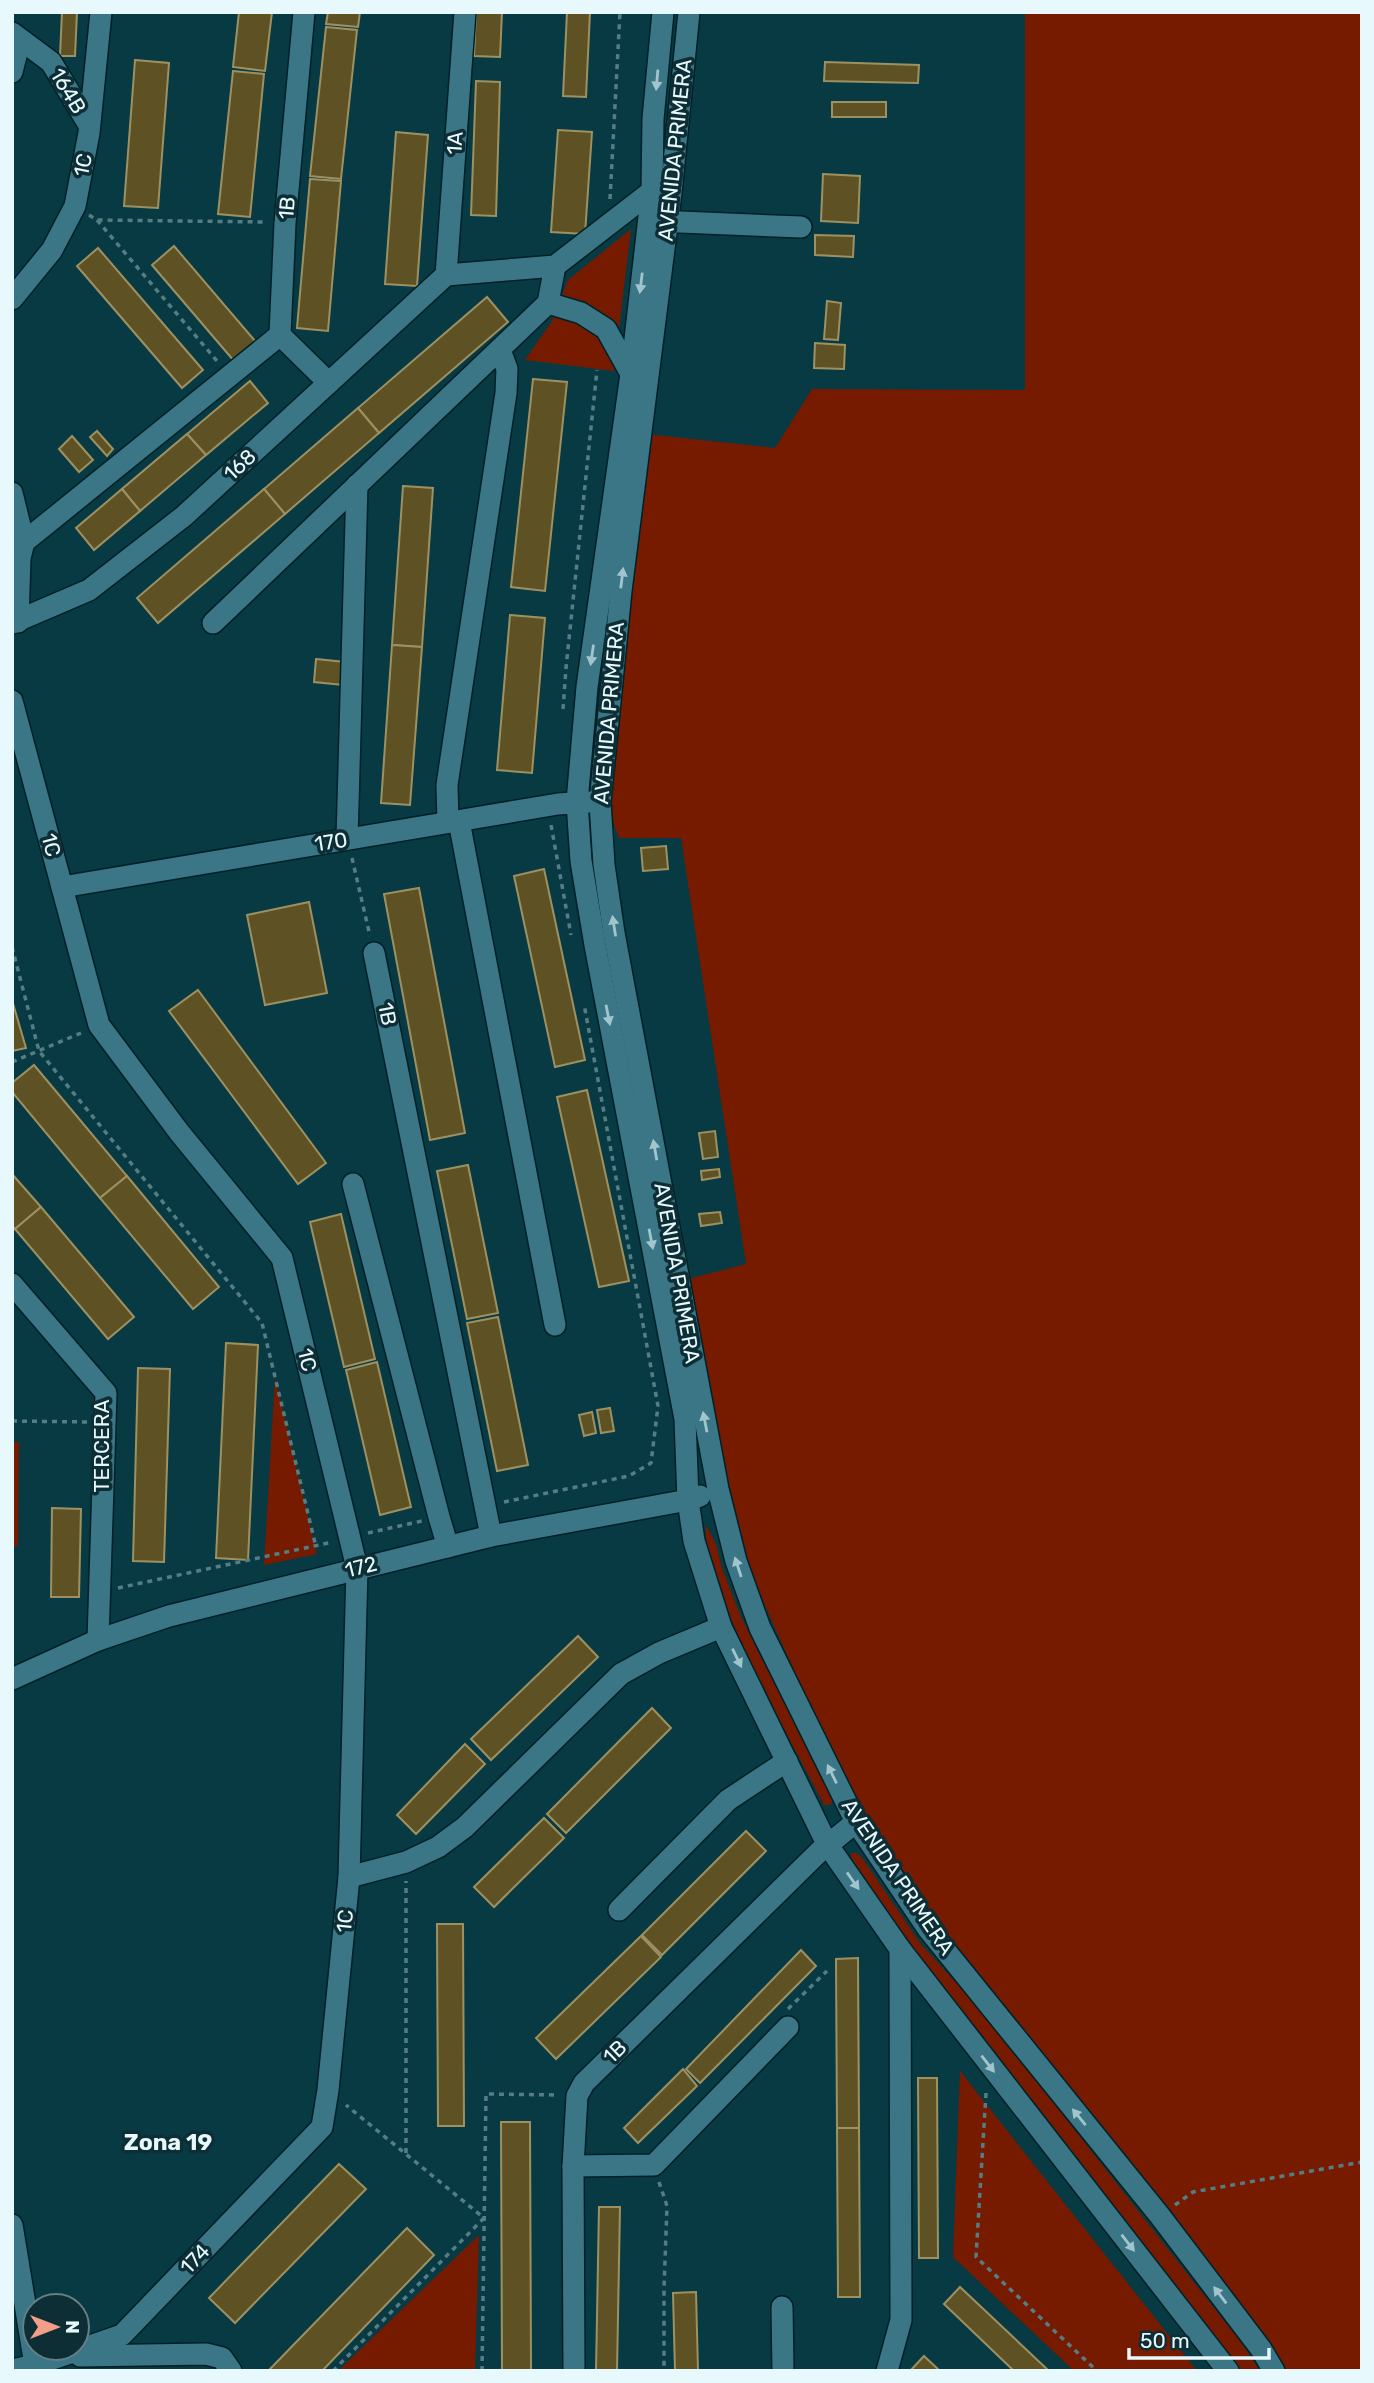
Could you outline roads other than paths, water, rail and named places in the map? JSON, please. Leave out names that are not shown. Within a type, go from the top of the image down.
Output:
[{"type":"street","name":"1C","points":[[13,297],[52,250],[75,206],[89,125],[101,12]]},
{"type":"street","name":"1B","points":[[280,335],[285,223],[304,12]]},
{"type":"street","name":"1A","points":[[446,275],[465,12]]},
{"type":"street","name":"AVENIDA PRIMERA","points":[[662,192],[653,119],[663,12]]},
{"type":"street","name":"AVENIDA PRIMERA","points":[[689,12],[658,221],[600,802],[604,865],[614,933],[719,1489],[736,1561],[760,1628],[856,1822],[928,1929],[1160,2216],[1261,2349],[1274,2371]]},
{"type":"street","name":"164B","points":[[16,37],[51,62],[89,125]]},
{"type":"street","points":[[12,72],[16,37]]},
{"type":"street","points":[[446,275],[555,266],[609,224],[662,192]]},
{"type":"street","points":[[658,221],[801,227]]},
{"type":"street","name":"AVENIDA PRIMERA","points":[[658,221],[631,374],[587,687],[577,802],[581,861],[594,945],[685,1419],[688,1500],[694,1541],[721,1627],[827,1844],[900,1949],[1227,2371]]},
{"type":"street","points":[[213,623],[548,303],[555,266]]},
{"type":"street","name":"168","points":[[15,622],[89,590],[184,516],[446,275]]},
{"type":"street","points":[[548,303],[581,313],[606,329],[631,374]]},
{"type":"street","points":[[24,542],[280,335],[329,383]]},
{"type":"street","points":[[500,350],[507,369],[506,393],[447,785],[555,1325]]},
{"type":"street","points":[[347,839],[357,485]]},
{"type":"street","points":[[12,493],[24,542],[20,558],[15,622]]},
{"type":"street","name":"1C","points":[[12,702],[99,1025],[179,1132],[282,1258],[357,1568],[349,1877],[328,2090]]},
{"type":"street","name":"170","points":[[62,887],[548,806],[600,802]]},
{"type":"street","name":"1B","points":[[374,953],[491,1536]]},
{"type":"street","points":[[353,1184],[449,1547]]},
{"type":"street","name":"TERCERA","points":[[12,1284],[106,1393],[99,1640]]},
{"type":"street","name":"172","points":[[12,1679],[99,1640],[169,1616],[491,1536],[688,1500],[719,1489]]},
{"type":"street","points":[[349,1877],[406,1862],[438,1847],[465,1827],[621,1674],[671,1648],[721,1627]]},
{"type":"street","points":[[620,1910],[728,1800],[787,1761]]},
{"type":"street","name":"1B","points":[[573,2166],[577,2096],[584,2083],[827,1844],[856,1822]]},
{"type":"street","points":[[887,2371],[901,2320],[900,1949]]},
{"type":"street","points":[[574,2371],[573,2166],[654,2165],[788,2019]]},
{"type":"street","name":"174","points":[[12,2370],[35,2365],[60,2364],[121,2335],[322,2127],[328,2090]]},
{"type":"street","points":[[12,2225],[35,2365]]},
{"type":"street","points":[[782,2307],[783,2371]]},
{"type":"street","points":[[60,2364],[206,2354],[222,2358],[231,2371]]},
{"type":"district","name":"Zona 19","points":[[168,2142]]}]
